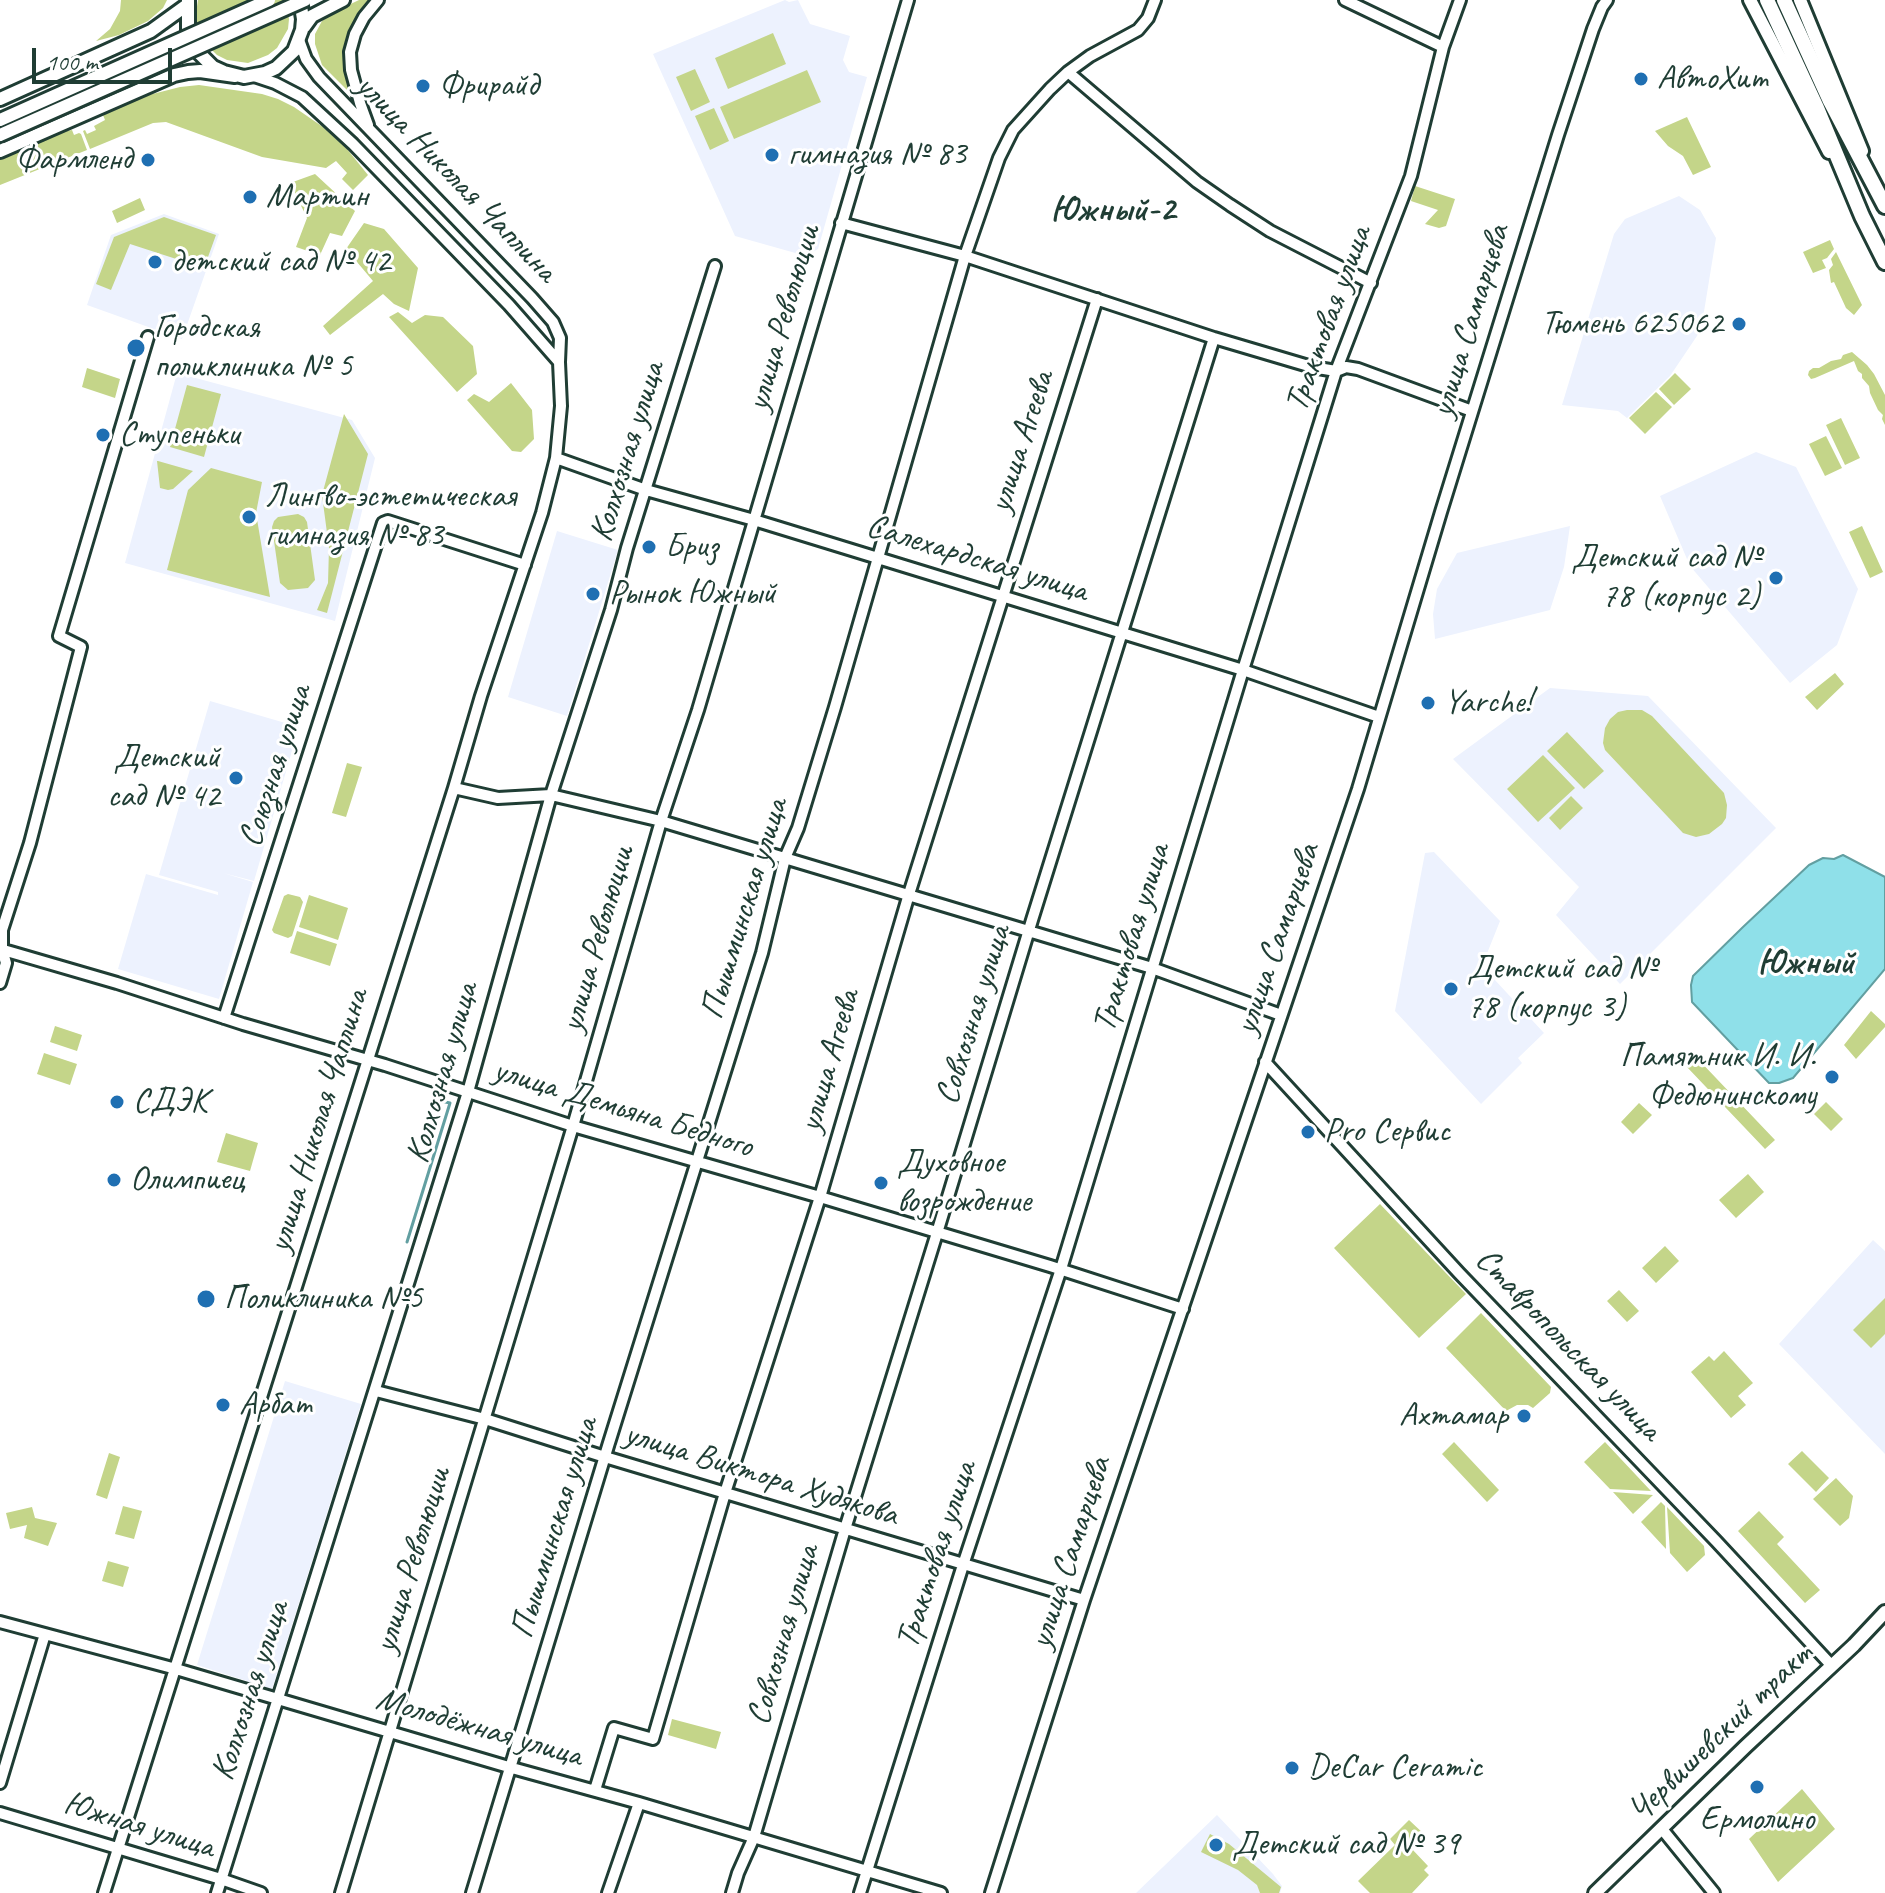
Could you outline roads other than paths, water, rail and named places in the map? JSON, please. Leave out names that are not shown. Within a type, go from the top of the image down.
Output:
[{"type":"highway","points":[[1767,0],[1885,262]]},
{"type":"highway","points":[[1784,0],[1830,101],[1885,206]]},
{"type":"main road","points":[[0,120],[269,0]]},
{"type":"main road","points":[[0,135],[302,0],[301,35]]},
{"type":"main road","points":[[0,151],[174,75],[200,71],[254,76],[276,68],[286,60],[312,16],[343,0]]},
{"type":"main road","points":[[1750,0],[1862,216]]},
{"type":"main road","points":[[1800,0],[1885,206]]},
{"type":"main road","points":[[188,2],[188,30],[197,51],[213,67],[235,76]]},
{"type":"main road","points":[[0,99],[151,31],[188,2]]},
{"type":"main road","name":"Червишевский тракт","points":[[1595,1893],[1885,1612]]},
{"type":"street","points":[[370,130],[351,70],[350,52],[364,17],[378,0]]},
{"type":"street","name":"улица Революции","points":[[341,1893],[573,1126],[661,821],[698,710],[908,0]]},
{"type":"street","name":"Пышминская улица","points":[[472,1893],[762,953],[785,858],[817,767],[965,256],[1005,144],[1025,115],[1068,72],[1090,56],[1138,30],[1148,18],[1155,0]]},
{"type":"street","points":[[1345,0],[1443,47]]},
{"type":"street","name":"Трактовая улица","points":[[860,1893],[963,1565],[1061,1269],[1336,371],[1411,176],[1443,47],[1460,0]]},
{"type":"street","name":"улица Самарцева","points":[[991,1893],[1084,1600],[1358,789],[1566,110],[1593,29],[1607,0]]},
{"type":"street","name":"улица Николая Чаплина","points":[[104,1893],[481,696],[542,513],[556,458],[561,406],[560,338],[556,328],[548,315],[319,77],[306,59],[301,35]]},
{"type":"street","points":[[1068,72],[1219,198],[1270,231],[1371,283]]},
{"type":"street","name":"улица Николая Чаплина","points":[[254,76],[302,97],[353,144],[509,305],[559,362]]},
{"type":"street","points":[[841,223],[965,256],[1312,367],[1336,371],[1346,367],[1358,369],[1472,411]]},
{"type":"street","name":"Колхозная улица","points":[[217,1893],[468,1092],[551,795],[611,610],[627,548],[715,266]]},
{"type":"street","name":"улица Агеева","points":[[595,1790],[614,1728],[653,1739],[725,1493],[820,1197],[909,894],[1097,299]]},
{"type":"street","points":[[0,983],[6,963],[1,949],[2,930],[30,843],[81,647],[59,636],[148,337]]},
{"type":"street","name":"Совхозная улица","points":[[732,1893],[754,1837],[1028,931],[1214,338]]},
{"type":"street","name":"Салехардская улица","points":[[556,458],[646,490],[754,520],[1243,670],[1379,717]]},
{"type":"street","name":"Союзная улица","points":[[224,1018],[383,523],[388,521],[525,565]]},
{"type":"street","points":[[454,788],[498,798],[551,795],[661,821],[1152,968],[1281,1015]]},
{"type":"street","name":"улица Демьяна Бедного","points":[[1,949],[573,1126],[1061,1269],[1183,1309]]},
{"type":"street","name":"Ставропольская улица","points":[[1265,1062],[1459,1273],[1832,1666]]},
{"type":"street","name":"улица Виктора Худякова","points":[[376,1391],[485,1419],[1084,1600]]},
{"type":"street","name":"Молодёжная улица","points":[[0,1622],[176,1669],[941,1893]]},
{"type":"street","points":[[0,1783],[45,1634]]},
{"type":"street","points":[[608,1893],[639,1803]]},
{"type":"street","name":"Южная улица","points":[[0,1813],[261,1893]]},
{"type":"street","points":[[1662,1829],[1714,1893]]},
{"type":"water","points":[[1843,855],[1885,877],[1885,969],[1793,1078],[1769,1083],[1692,1002],[1693,976],[1809,865],[1823,858],[1834,859]]},
{"type":"waterway","points":[[407,1242],[450,1103],[436,1100]]},
{"type":"place","name":"АвтоХит","points":[[1641,79]]},
{"type":"place","name":"Фрирайд","points":[[423,86]]},
{"type":"place","name":"гимназия № 83","points":[[772,155]]},
{"type":"place","name":"Фармленд","points":[[148,160]]},
{"type":"place","name":"Мартин","points":[[250,197]]},
{"type":"place","name":"детский сад № 42","points":[[155,262]]},
{"type":"place","name":"Тюмень 625062","points":[[1739,324]]},
{"type":"place","name":"Городская поликлиника № 5","points":[[136,348]]},
{"type":"place","name":"Ступеньки","points":[[103,435]]},
{"type":"place","name":"Лингво-эстетическая гимназия № 83","points":[[249,517]]},
{"type":"place","name":"Бриз","points":[[649,547]]},
{"type":"place","name":"Детский сад № 78 (корпус 2)","points":[[1776,578]]},
{"type":"place","name":"Рынок Южный","points":[[593,594]]},
{"type":"place","name":"Yarche!","points":[[1428,703]]},
{"type":"place","name":"Детский сад № 42","points":[[236,778]]},
{"type":"place","name":"Детский сад № 78 (корпус 3)","points":[[1451,989]]},
{"type":"place","name":"Памятник И. И. Федюнинскому","points":[[1832,1077]]},
{"type":"place","name":"СДЭК","points":[[117,1102]]},
{"type":"place","name":"Pro Сервис","points":[[1308,1132]]},
{"type":"place","name":"Олимпиец","points":[[114,1180]]},
{"type":"place","name":"Духовное возрождение","points":[[881,1183]]},
{"type":"place","name":"Поликлиника №5","points":[[206,1299]]},
{"type":"place","name":"Арбат","points":[[223,1405]]},
{"type":"place","name":"Ахтамар","points":[[1524,1416]]},
{"type":"place","name":"DeCar Ceramic","points":[[1292,1768]]},
{"type":"place","name":"Ермолино","points":[[1757,1787]]},
{"type":"place","name":"Детский сад № 39","points":[[1216,1845]]},
{"type":"district","name":"Южный-2","points":[[1113,211]]},
{"type":"district","name":"Южный","points":[[1806,964]]}]
